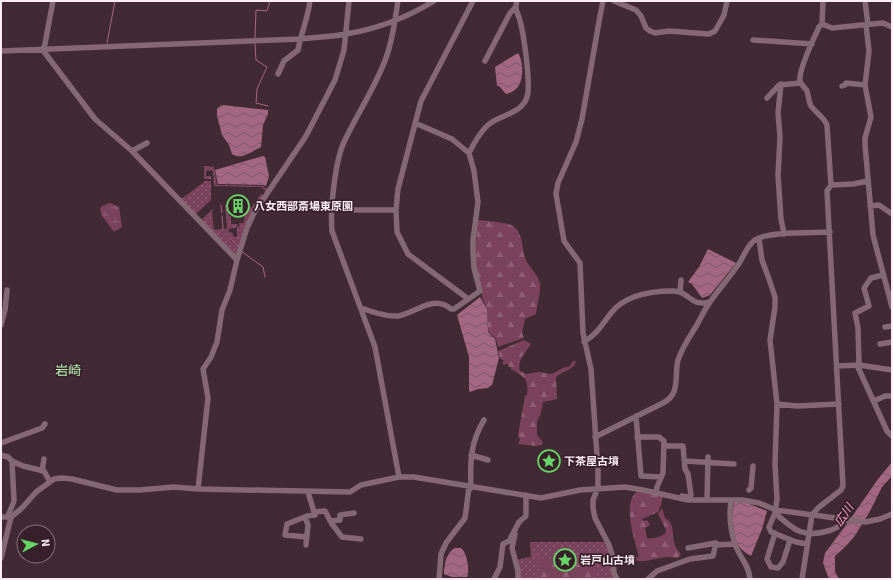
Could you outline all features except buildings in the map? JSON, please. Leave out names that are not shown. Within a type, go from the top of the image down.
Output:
[{"type":"street","points":[[53,1],[43,49],[95,119],[132,151],[237,260]]},
{"type":"street","points":[[278,74],[284,61],[298,50],[308,16],[310,1]]},
{"type":"street","points":[[198,489],[208,398],[203,368],[211,357],[217,342],[222,310],[230,290],[247,228],[254,214],[306,136],[335,80],[340,65],[346,34],[349,1]]},
{"type":"street","points":[[398,1],[385,60],[378,78],[344,143],[337,166],[331,217],[332,231],[375,347],[399,477]]},
{"type":"street","points":[[1,51],[300,39],[346,34],[376,27],[420,10],[434,1]]},
{"type":"street","points":[[468,298],[408,254],[397,232],[396,210],[398,189],[421,101],[473,1]]},
{"type":"street","points":[[485,61],[510,13],[515,8],[517,1]]},
{"type":"street","points":[[603,1],[582,119],[576,142],[558,183],[556,194],[564,241],[580,263],[584,342],[591,369],[598,488],[593,500],[593,508],[595,518],[611,552],[614,573],[617,579]]},
{"type":"street","points":[[614,1],[636,10],[641,16],[646,28],[650,31],[708,34],[716,31],[724,14],[727,1]]},
{"type":"street","points":[[802,579],[812,515],[818,508],[841,490],[843,486],[827,191],[831,185],[827,125],[826,120],[812,107],[809,102],[807,91],[801,83],[800,78],[804,62],[822,24],[823,1]]},
{"type":"street","points":[[865,1],[868,51],[866,85],[871,117],[865,138],[870,206],[873,235],[892,307]]},
{"type":"street","points":[[469,152],[481,132],[489,124],[515,111],[522,106],[527,98],[529,88],[522,32],[515,8]]},
{"type":"street","points":[[822,24],[832,28],[883,24],[892,27]]},
{"type":"street","points":[[753,40],[812,44]]},
{"type":"street","points":[[767,98],[778,85],[801,83]]},
{"type":"street","points":[[842,86],[846,83],[866,85]]},
{"type":"street","points":[[781,84],[778,113],[780,137],[778,175],[781,219],[784,234]]},
{"type":"street","points":[[361,308],[396,316],[431,304],[440,303],[454,309],[480,290],[474,268],[473,252],[478,202],[474,171],[469,152],[452,138],[415,123]]},
{"type":"street","points":[[132,151],[147,143]]},
{"type":"street","points":[[831,185],[853,184],[868,181]]},
{"type":"street","points":[[332,204],[355,210],[396,210]]},
{"type":"street","points":[[870,206],[878,205],[892,214]]},
{"type":"street","points":[[595,436],[669,400],[676,389],[678,361],[683,346],[710,302],[739,264],[747,248],[754,241],[770,234],[830,232]]},
{"type":"street","points":[[759,239],[762,260],[775,297],[770,340],[777,404],[775,464],[777,499],[776,512],[769,528],[771,532],[790,540],[807,544]]},
{"type":"street","points":[[883,275],[871,278],[864,288],[869,306],[855,313],[858,328],[858,365],[874,401],[891,433]]},
{"type":"street","points":[[680,292],[682,280]]},
{"type":"street","points":[[1,325],[5,310],[7,290]]},
{"type":"street","points":[[584,342],[595,335],[612,312],[621,304],[650,292],[676,291],[684,294],[697,303],[702,304],[710,302]]},
{"type":"street","points":[[885,327],[892,326]]},
{"type":"street","points":[[880,344],[892,342]]},
{"type":"street","points":[[837,366],[858,365],[892,370]]},
{"type":"street","points":[[874,401],[886,396],[892,396]]},
{"type":"street","points":[[777,404],[797,406],[839,404]]},
{"type":"street","points":[[636,416],[641,476],[661,477]]},
{"type":"street","points":[[440,579],[442,554],[446,543],[465,518],[470,487],[471,455],[474,438],[484,420]]},
{"type":"street","points":[[1,443],[42,428],[45,424]]},
{"type":"street","points":[[638,437],[659,437],[664,441],[663,474],[656,493]]},
{"type":"street","points":[[664,494],[664,492],[688,497],[691,495],[688,474],[685,469],[683,446],[665,446]]},
{"type":"street","points":[[1,455],[8,457],[12,461],[23,466],[44,471],[50,482]]},
{"type":"street","points":[[471,455],[488,460]]},
{"type":"street","points":[[42,471],[44,459]]},
{"type":"street","points":[[685,461],[708,459],[734,464]]},
{"type":"street","points":[[707,500],[708,459]]},
{"type":"street","points":[[1,558],[9,516],[14,501],[12,461]]},
{"type":"street","points":[[748,501],[753,466]]},
{"type":"street","points":[[1,517],[9,516],[22,508],[36,492],[54,479],[62,478],[117,490],[140,490],[174,487],[198,489],[350,492],[361,485],[399,477],[428,479],[541,498],[580,490],[625,487],[688,500],[748,501],[759,503],[776,512],[793,529],[809,534],[818,534],[833,530],[847,519]]},
{"type":"street","points":[[308,492],[314,512]]},
{"type":"street","points":[[494,579],[500,567],[503,544],[509,541],[519,522],[526,516],[526,496]]},
{"type":"street","points":[[731,500],[729,517],[735,544],[748,567],[750,579]]},
{"type":"street","points":[[307,537],[285,535],[287,524],[314,515],[314,512],[325,511],[330,521],[342,537],[361,539]]},
{"type":"street","points":[[776,512],[865,522],[880,519],[892,514]]},
{"type":"street","points":[[330,521],[340,520],[340,515],[353,513]]},
{"type":"street","points":[[305,517],[308,525],[306,545]]},
{"type":"street","points":[[516,528],[512,548],[518,571],[518,579]]},
{"type":"street","points":[[775,533],[767,559],[771,566],[778,568],[783,562],[790,540]]},
{"type":"street","points":[[688,548],[716,543],[715,545],[735,544]]},
{"type":"street","points":[[648,579],[657,571],[690,559],[713,556],[715,545]]},
{"type":"green space","points":[[204,166],[214,167],[217,185],[263,186],[268,190],[267,192],[261,187],[214,186],[213,172],[211,170],[206,171],[206,176],[211,176],[211,179],[204,179]]},
{"type":"green space","points":[[204,181],[211,181],[211,200],[196,214],[181,199]]},
{"type":"green space","points":[[261,194],[264,196],[239,248],[224,229],[227,228],[225,205],[229,205],[231,224],[238,224],[236,228],[229,229],[229,232],[233,233],[233,236],[237,237],[237,227],[239,226],[240,233],[239,223],[244,223],[245,207],[252,207]]},
{"type":"green space","points":[[110,203],[119,207],[122,227],[114,232],[102,216],[100,209],[102,206]]},
{"type":"green space","points":[[214,208],[212,212],[214,230],[222,229],[239,249],[237,256],[201,220]]},
{"type":"green space","points":[[478,220],[504,223],[515,227],[520,235],[525,258],[538,277],[540,284],[536,314],[525,319],[522,333],[524,338],[498,347],[496,339],[488,331],[487,309],[482,297],[482,291],[475,268]]},
{"type":"green space","points":[[524,340],[531,344],[522,357],[519,367],[520,371],[526,374],[539,372],[552,374],[565,367],[569,367],[573,361],[576,361],[573,366],[556,377],[557,399],[543,402],[541,413],[537,422],[537,435],[543,442],[542,445],[536,446],[518,444],[520,440],[518,435],[525,396],[527,395],[527,385],[522,376],[511,369],[508,364],[504,365],[502,363],[504,361],[500,358],[498,351]]},
{"type":"green space","points":[[638,491],[663,495],[658,512],[642,519],[644,521],[647,520],[650,525],[645,528],[647,538],[656,538],[665,534],[666,530],[658,514],[662,508],[665,518],[672,526],[674,544],[681,554],[678,558],[663,557],[647,561],[636,561],[628,556],[639,557],[632,532],[630,512],[630,503],[633,496]]},
{"type":"green space","name":"岩戸山古墳","points":[[530,542],[605,542],[611,555],[615,579],[520,579],[516,562],[519,559],[531,557]]},
{"type":"green space","points":[[541,558],[594,560],[593,579],[540,579],[538,560]]},
{"type":"water","points":[[518,53],[522,65],[520,83],[515,90],[506,94],[499,86],[497,86],[495,67]]},
{"type":"water","points":[[223,105],[268,110],[268,114],[263,125],[261,147],[243,156],[235,156],[232,154],[229,145],[222,135],[217,116],[217,109]]},
{"type":"water","points":[[263,156],[265,157],[269,176],[266,186],[218,184],[215,170]]},
{"type":"water","points":[[708,249],[736,263],[710,295],[702,298],[692,284],[688,282],[699,267]]},
{"type":"water","points":[[480,297],[487,309],[488,332],[495,339],[499,358],[492,385],[488,388],[470,392],[469,357],[457,315]]},
{"type":"water","points":[[892,462],[892,476],[882,487],[869,513],[854,537],[835,556],[835,572],[839,579],[829,579],[823,563],[825,553]]},
{"type":"water","points":[[734,502],[744,502],[767,511],[762,529],[751,556],[738,545],[734,533]]},
{"type":"water","points":[[455,548],[461,548],[465,553],[468,566],[467,577],[452,577],[444,574],[445,563],[449,553]]},
{"type":"waterway","points":[[107,43],[115,1]]},
{"type":"waterway","points":[[255,38],[256,10],[267,11],[270,1]]},
{"type":"waterway","points":[[255,44],[256,60],[267,67],[257,89],[256,103],[268,106]]},
{"type":"waterway","points":[[221,205],[222,213]]},
{"type":"waterway","points":[[222,216],[223,229],[238,247]]},
{"type":"waterway","points":[[241,251],[263,267],[265,277]]},
{"type":"place","name":"八女西部斎場東原園","points":[[238,206]]},
{"type":"place","name":"下茶屋古墳","points":[[549,461]]},
{"type":"place","name":"岩戸山古墳","points":[[565,560]]},
{"type":"district","name":"岩崎","points":[[68,370]]},
{"type":"water label","name":"広川","points":[[844,515]]}]
